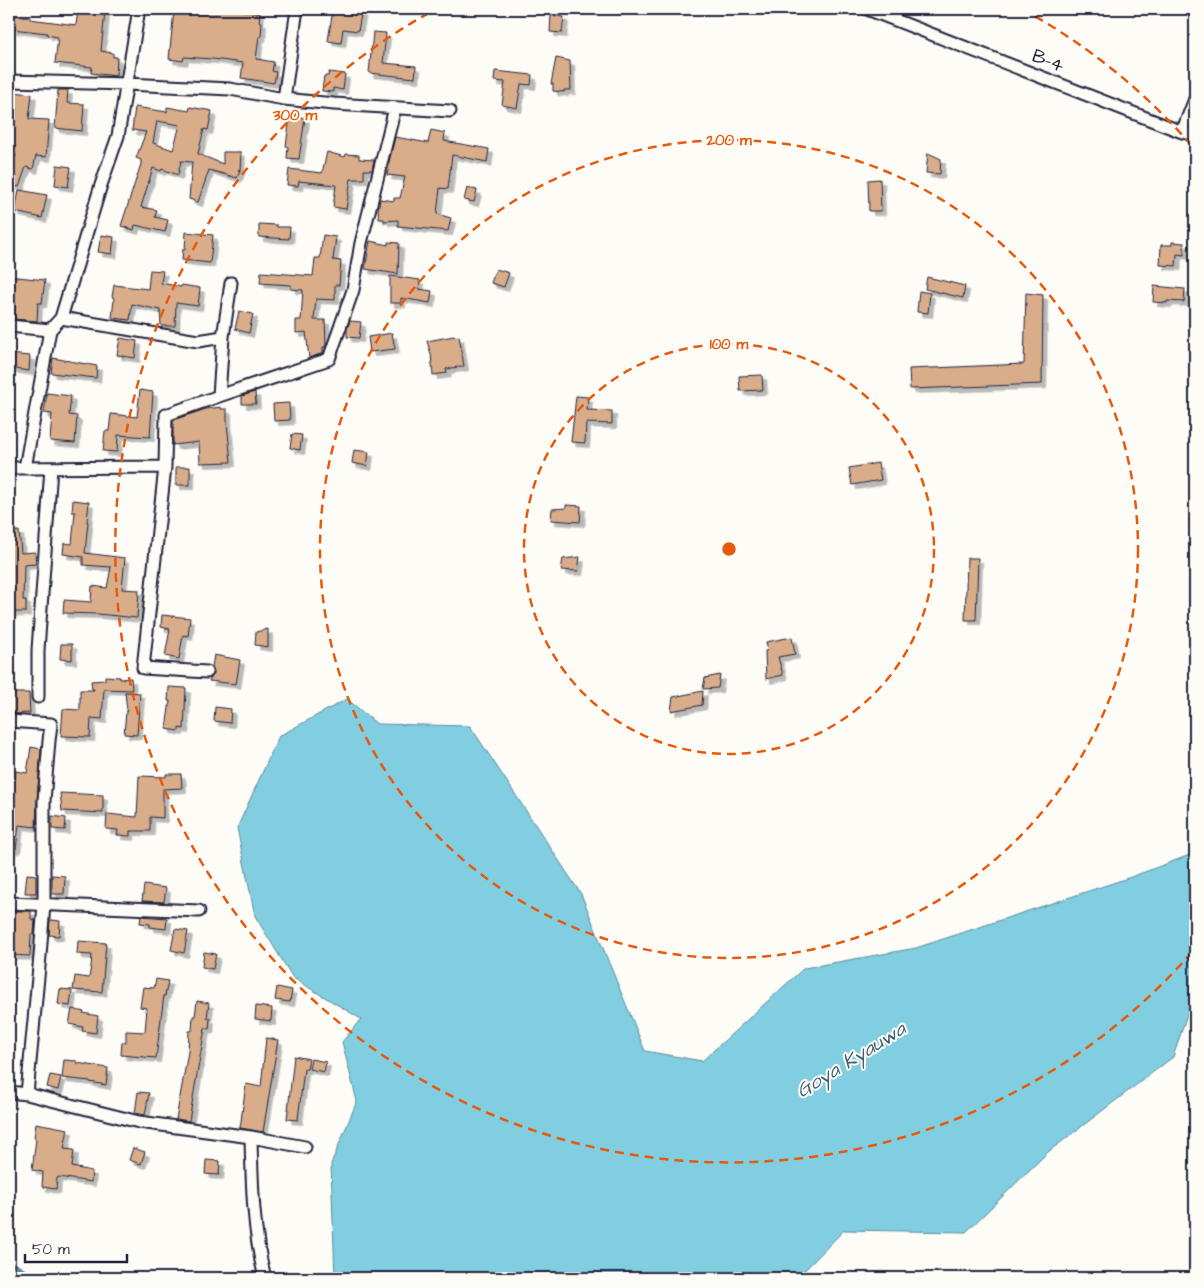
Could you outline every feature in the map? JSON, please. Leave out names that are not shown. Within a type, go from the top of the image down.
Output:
[{"type":"street","points":[[25,468],[50,330],[61,318],[101,185],[118,136],[139,9]]},
{"type":"street","points":[[284,99],[297,9]]},
{"type":"street","name":"B-4","points":[[867,9],[1182,132],[1195,135]]},
{"type":"street","points":[[9,81],[230,89],[284,99],[334,104],[450,110]]},
{"type":"street","points":[[1182,132],[1195,99]]},
{"type":"street","points":[[207,672],[143,668],[165,466],[166,415],[329,359],[353,290],[361,243],[395,108]]},
{"type":"street","points":[[219,396],[223,337],[231,283]]},
{"type":"street","points":[[61,318],[198,340],[223,337]]},
{"type":"street","points":[[9,326],[50,330]]},
{"type":"street","points":[[9,468],[165,466]]},
{"type":"street","points":[[38,697],[38,650],[51,468]]},
{"type":"street","points":[[9,721],[51,724],[44,801],[44,904],[27,1094]]},
{"type":"street","points":[[9,903],[199,911]]},
{"type":"street","points":[[9,1092],[27,1094],[139,1122],[305,1147]]},
{"type":"street","points":[[251,1138],[255,1228],[265,1278]]},
{"type":"water","points":[[347,699],[377,724],[470,726],[581,894],[645,1051],[702,1061],[804,968],[916,948],[1131,877],[1195,853],[1195,990],[1173,1057],[1048,1152],[966,1232],[844,1230],[797,1278],[335,1278],[331,1164],[357,1101],[342,1042],[361,1019],[293,978],[255,916],[237,828],[279,736]]},
{"type":"building","points":[[197,9],[230,9],[260,13],[259,22],[262,22],[261,37],[259,37],[256,59],[274,62],[272,71],[276,72],[274,83],[241,78],[243,63],[184,57],[183,61],[169,59],[174,10],[197,12]]},
{"type":"building","points":[[333,9],[362,9],[358,31],[343,29],[341,43],[328,41]]},
{"type":"building","points":[[78,10],[105,11],[101,51],[113,53],[113,57],[117,57],[116,76],[91,73],[92,67],[55,63],[58,37],[47,35],[47,33],[12,29],[14,15],[76,25]]},
{"type":"building","points":[[551,15],[564,17],[562,33],[550,32]]},
{"type":"building","points":[[373,32],[386,33],[383,63],[416,66],[415,78],[369,73]]},
{"type":"building","points":[[556,58],[570,61],[571,90],[564,90],[564,92],[553,91],[553,84],[551,84]]},
{"type":"building","points":[[495,71],[532,75],[531,85],[521,84],[517,108],[502,105],[505,82],[494,81]]},
{"type":"building","points":[[329,72],[345,74],[343,90],[333,88],[333,92],[322,91],[324,76],[328,76]]},
{"type":"building","points":[[58,90],[68,90],[67,103],[84,104],[82,131],[55,128]]},
{"type":"building","points":[[13,92],[32,94],[29,119],[49,120],[46,157],[36,156],[33,169],[26,167],[19,187],[9,184],[16,155],[9,154],[9,111]]},
{"type":"building","points":[[135,107],[167,112],[167,107],[189,111],[190,107],[212,111],[208,130],[204,129],[198,154],[223,164],[223,152],[241,152],[240,170],[237,178],[209,170],[198,202],[189,199],[192,162],[181,161],[178,175],[153,168],[141,207],[157,210],[155,217],[168,220],[165,232],[135,225],[134,230],[121,226],[141,164],[141,160],[136,158],[146,132],[132,130]],"holes":[[[157,121],[180,125],[173,150],[153,143]]]},
{"type":"building","points":[[290,116],[305,118],[299,159],[287,158],[288,147],[286,146]]},
{"type":"building","points":[[431,130],[445,133],[444,141],[489,149],[487,162],[452,155],[448,189],[440,188],[437,214],[451,218],[448,231],[398,226],[398,220],[384,221],[384,219],[379,219],[380,199],[394,201],[394,198],[400,198],[405,177],[387,175],[395,137],[428,143]]},
{"type":"building","points":[[327,152],[345,157],[346,154],[359,155],[359,159],[374,160],[372,170],[364,170],[364,179],[351,179],[346,209],[333,207],[336,185],[299,181],[298,186],[287,185],[289,169],[322,173]]},
{"type":"building","points":[[928,153],[941,159],[940,174],[926,173]]},
{"type":"building","points":[[57,165],[71,167],[68,187],[55,185]]},
{"type":"building","points":[[880,179],[881,211],[869,211],[868,180]]},
{"type":"building","points":[[467,188],[477,190],[474,202],[464,200]]},
{"type":"building","points":[[19,190],[47,195],[42,218],[15,212]]},
{"type":"building","points":[[259,224],[290,227],[289,239],[259,237]]},
{"type":"building","points":[[186,232],[213,235],[210,263],[182,260],[183,249],[185,250]]},
{"type":"building","points":[[101,235],[114,237],[112,254],[98,252]]},
{"type":"building","points":[[323,235],[336,237],[333,260],[341,261],[339,285],[335,285],[335,300],[316,299],[314,320],[325,320],[326,345],[323,347],[323,353],[309,358],[306,332],[296,333],[296,320],[301,320],[303,290],[291,289],[291,285],[260,283],[261,272],[313,276],[315,258],[320,258]]},
{"type":"building","points":[[370,241],[388,245],[388,242],[399,243],[398,274],[365,269]]},
{"type":"building","points":[[1172,242],[1184,243],[1184,255],[1177,254],[1176,266],[1160,265],[1161,245],[1172,245]]},
{"type":"building","points":[[496,269],[509,273],[504,287],[491,283]]},
{"type":"building","points":[[150,270],[163,271],[161,283],[200,288],[198,306],[176,303],[175,326],[161,326],[160,310],[132,304],[130,320],[112,318],[114,285],[148,289]]},
{"type":"building","points":[[9,276],[45,280],[42,303],[38,303],[37,321],[14,319],[15,306],[9,305]]},
{"type":"building","points":[[390,276],[420,280],[419,289],[432,291],[430,303],[401,298],[401,303],[390,303]]},
{"type":"building","points":[[927,277],[965,286],[963,298],[925,289]]},
{"type":"building","points":[[1154,286],[1185,289],[1184,302],[1153,302]]},
{"type":"building","points":[[919,291],[930,293],[928,313],[917,312]]},
{"type":"building","points":[[1026,293],[1043,295],[1042,384],[910,389],[909,369],[1024,364]]},
{"type":"building","points":[[239,311],[253,314],[249,333],[235,329]]},
{"type":"building","points":[[350,321],[361,322],[359,338],[347,337]]},
{"type":"building","points":[[392,333],[395,349],[370,352],[368,337]]},
{"type":"building","points":[[459,336],[464,366],[446,369],[447,373],[433,375],[431,354],[427,341]]},
{"type":"building","points":[[120,338],[137,341],[135,358],[117,355]]},
{"type":"building","points":[[9,354],[30,356],[29,371],[9,368]]},
{"type":"building","points":[[53,358],[97,366],[96,378],[51,373]]},
{"type":"building","points":[[762,375],[763,390],[740,391],[739,376]]},
{"type":"building","points":[[140,390],[153,392],[150,437],[118,435],[117,452],[103,451],[105,431],[109,431],[111,414],[137,417]]},
{"type":"building","points":[[255,392],[256,404],[242,404],[242,396]]},
{"type":"building","points":[[47,393],[71,396],[69,415],[77,416],[75,443],[50,441],[52,414],[44,413]]},
{"type":"building","points":[[576,396],[588,397],[587,410],[612,411],[612,424],[586,423],[585,443],[571,442]]},
{"type":"building","points":[[289,403],[290,420],[274,421],[273,404]]},
{"type":"building","points":[[221,407],[221,409],[227,409],[231,462],[200,463],[199,442],[173,445],[173,420],[206,409]]},
{"type":"building","points":[[292,434],[302,435],[300,450],[290,448]]},
{"type":"building","points":[[354,450],[369,452],[367,466],[352,463]]},
{"type":"building","points":[[878,463],[881,480],[852,485],[849,468]]},
{"type":"building","points":[[176,467],[190,467],[190,485],[176,485]]},
{"type":"building","points":[[73,500],[89,502],[85,553],[125,558],[122,589],[139,590],[137,618],[63,613],[64,600],[91,602],[92,586],[107,588],[111,567],[83,565],[83,557],[63,554],[64,543],[72,544],[75,512],[72,512]]},
{"type":"building","points":[[566,505],[581,506],[580,522],[551,520],[552,509],[566,508]]},
{"type":"building","points":[[19,531],[21,553],[35,552],[36,564],[24,565],[23,600],[26,600],[26,612],[9,612],[9,532]]},
{"type":"building","points":[[580,557],[578,571],[561,570],[563,559]]},
{"type":"building","points":[[967,558],[978,558],[976,620],[965,620]]},
{"type":"building","points":[[162,615],[190,618],[188,636],[183,635],[179,659],[165,656],[170,629],[161,627]]},
{"type":"building","points":[[268,629],[268,647],[255,645],[256,632]]},
{"type":"building","points":[[792,637],[795,654],[778,657],[783,675],[766,679],[765,651],[768,650],[766,642]]},
{"type":"building","points":[[61,644],[72,644],[72,660],[60,659]]},
{"type":"building","points":[[214,655],[240,660],[236,684],[209,681],[214,673],[212,667]]},
{"type":"building","points":[[720,675],[718,688],[703,689],[705,678]]},
{"type":"building","points":[[105,676],[120,677],[120,679],[131,678],[132,690],[104,689],[102,719],[91,718],[90,737],[61,736],[63,709],[80,710],[80,690],[94,690],[92,689],[91,681],[105,680]]},
{"type":"building","points":[[169,687],[186,688],[184,729],[179,728],[179,731],[166,729],[170,701],[168,701]]},
{"type":"building","points":[[703,691],[702,705],[671,711],[673,697]]},
{"type":"building","points":[[125,692],[140,693],[137,735],[124,734],[127,711]]},
{"type":"building","points":[[9,693],[29,693],[30,713],[9,714]]},
{"type":"building","points":[[215,707],[231,709],[230,723],[214,721]]},
{"type":"building","points":[[31,747],[41,749],[36,827],[19,825],[16,849],[9,849],[9,805],[11,805],[16,771],[27,773]]},
{"type":"building","points":[[166,774],[181,774],[182,788],[163,789],[163,818],[150,817],[150,831],[130,831],[130,836],[117,835],[118,830],[106,829],[107,814],[137,817],[139,776],[166,777]]},
{"type":"building","points":[[60,793],[103,795],[103,813],[62,811]]},
{"type":"building","points":[[52,816],[66,818],[65,830],[52,829]]},
{"type":"building","points":[[27,874],[36,875],[36,893],[25,893]]},
{"type":"building","points":[[52,875],[65,876],[64,894],[52,894]]},
{"type":"building","points":[[144,885],[166,888],[164,902],[142,901]]},
{"type":"building","points":[[9,911],[31,911],[31,919],[35,920],[34,935],[31,934],[30,956],[9,955]]},
{"type":"building","points":[[141,916],[167,918],[166,929],[150,927],[150,924],[140,923]]},
{"type":"building","points":[[50,920],[60,921],[59,936],[49,935]]},
{"type":"building","points":[[175,929],[188,931],[184,953],[171,950]]},
{"type":"building","points":[[78,941],[106,943],[102,992],[73,990],[75,976],[89,978],[91,966],[92,955],[77,954]]},
{"type":"building","points":[[204,952],[216,954],[213,969],[202,967]]},
{"type":"building","points":[[156,979],[168,981],[164,995],[156,1058],[121,1055],[122,1042],[126,1042],[126,1031],[145,1032],[147,1008],[140,1007],[143,987],[154,988]]},
{"type":"building","points":[[277,987],[292,990],[290,1002],[275,1000]]},
{"type":"building","points":[[60,989],[72,990],[70,1006],[58,1004]]},
{"type":"building","points":[[197,1001],[209,1003],[207,1018],[210,1018],[209,1029],[205,1028],[189,1121],[176,1119],[188,1052],[189,1031],[192,1031]]},
{"type":"building","points":[[256,1006],[272,1008],[271,1021],[255,1019]]},
{"type":"building","points":[[72,1009],[98,1016],[96,1033],[82,1031],[83,1027],[69,1024]]},
{"type":"building","points":[[266,1038],[278,1040],[263,1132],[240,1128],[246,1084],[261,1087]]},
{"type":"building","points":[[294,1056],[309,1059],[307,1069],[304,1069],[298,1120],[287,1119]]},
{"type":"building","points":[[311,1059],[326,1062],[324,1072],[309,1069]]},
{"type":"building","points":[[64,1060],[108,1068],[106,1085],[62,1078]]},
{"type":"building","points":[[50,1075],[61,1077],[58,1090],[47,1087]]},
{"type":"building","points":[[138,1092],[149,1093],[145,1115],[135,1113]]},
{"type":"building","points":[[36,1123],[68,1129],[64,1149],[74,1150],[72,1167],[92,1171],[91,1182],[59,1177],[57,1178],[56,1189],[42,1187],[43,1172],[32,1170]]},
{"type":"building","points":[[133,1148],[145,1152],[141,1164],[129,1160]]},
{"type":"building","points":[[206,1160],[220,1161],[219,1175],[205,1174]]},
{"type":"waterway","name":"Goya Kyauwa","points":[[9,1262],[32,1276],[48,1278]]}]
